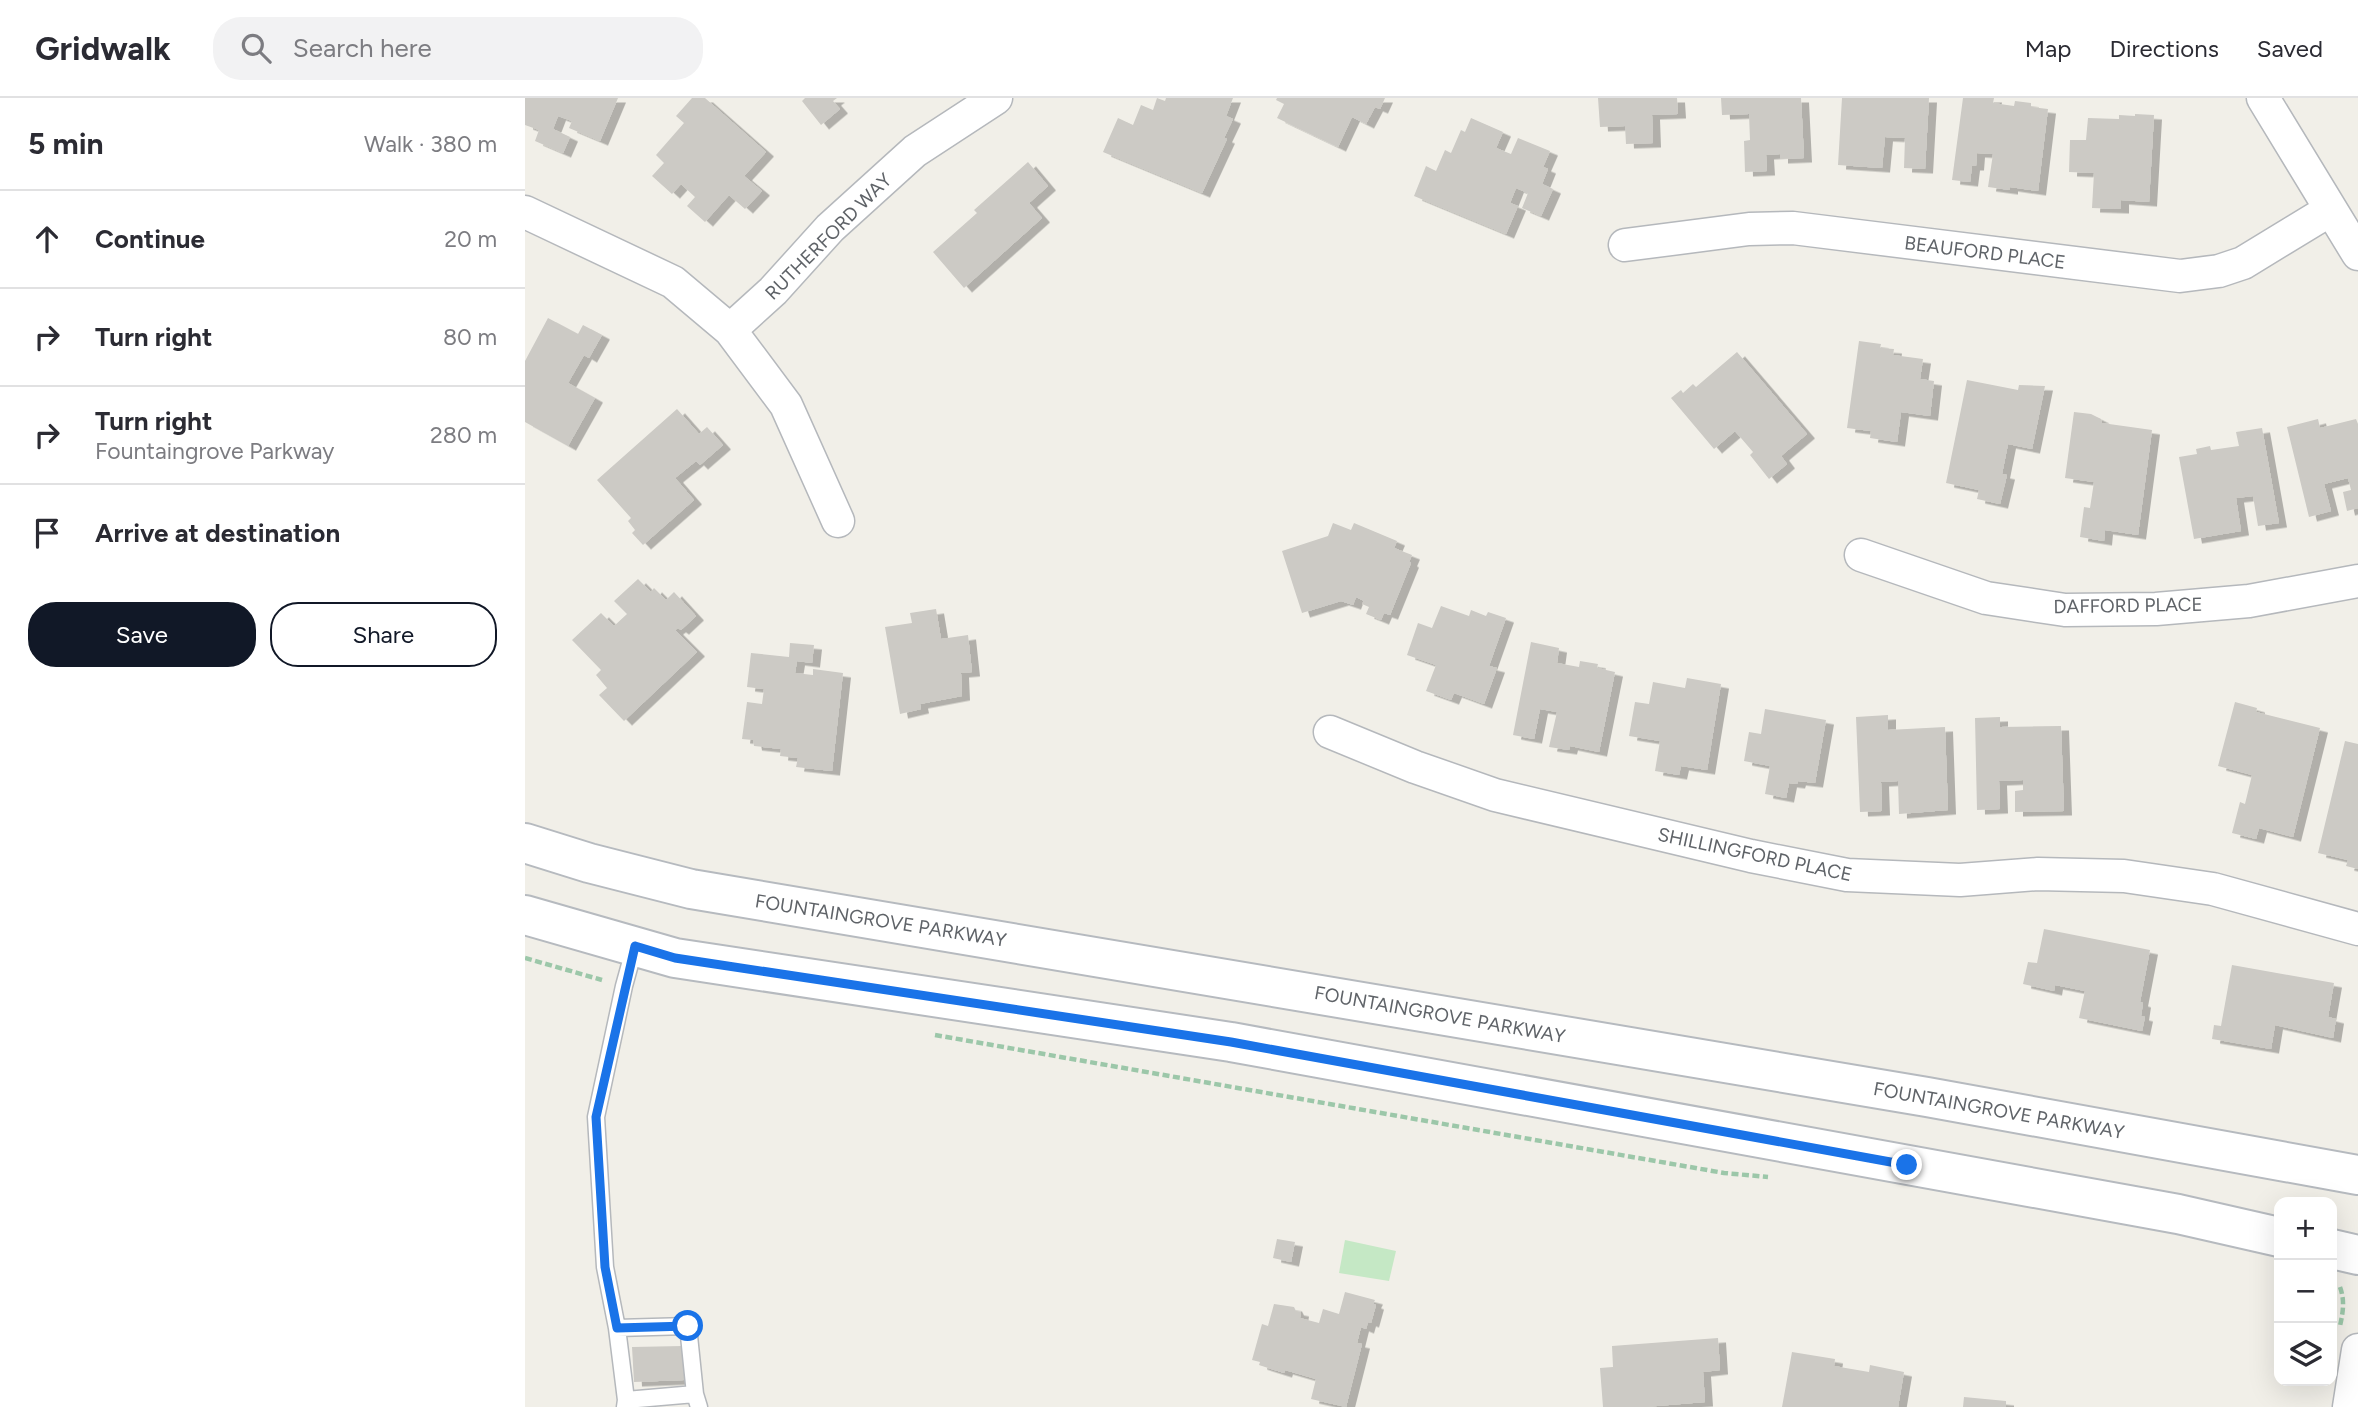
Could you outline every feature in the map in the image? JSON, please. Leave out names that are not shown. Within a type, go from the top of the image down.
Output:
[{"type":"main road","name":"FOUNTAINGROVE PARKWAY","points":[[525,843],[589,863],[691,889],[1927,1097],[2358,1175]]},
{"type":"main road","points":[[525,915],[675,958],[1231,1042],[2178,1214],[2274,1236]]},
{"type":"main road","points":[[2337,1250],[2358,1255]]},
{"type":"street","name":"RUTHERFORD WAY","points":[[730,330],[773,291],[830,228],[915,151],[996,98]]},
{"type":"street","points":[[2263,98],[2358,254]]},
{"type":"street","name":"BEAUFORD PLACE","points":[[1625,245],[1749,229],[1793,228],[2179,276],[2219,271],[2243,263],[2330,210]]},
{"type":"street","points":[[525,212],[673,282],[730,330],[786,405],[838,521]]},
{"type":"street","name":"DAFFORD PLACE","points":[[1861,555],[1986,598],[2065,610],[2156,609],[2249,601],[2358,581]]},
{"type":"street","name":"SHILLINGFORD PLACE","points":[[1330,732],[1415,767],[1495,795],[1751,856],[1847,875],[1960,880],[2038,874],[2124,876],[2213,889],[2358,929]]},
{"type":"street","points":[[2349,1407],[2358,1350]]},
{"type":"lane","points":[[617,1328],[688,1326],[697,1401],[626,1403],[617,1328],[605,1267],[596,1117],[635,946]]},
{"type":"path","points":[[929,1034],[1724,1173],[1775,1178]]},
{"type":"green space","points":[[1345,1240],[1396,1251],[1389,1281],[1339,1273]]},
{"type":"building","points":[[525,98],[618,98],[600,141],[569,128],[572,121],[558,116],[553,129],[570,137],[563,153],[535,141],[539,130],[525,125]]},
{"type":"building","points":[[692,98],[705,98],[766,152],[744,176],[762,191],[745,209],[729,195],[705,222],[687,206],[695,197],[681,184],[672,194],[652,176],[664,163],[656,155],[684,123],[676,116]]},
{"type":"building","points":[[805,98],[837,98],[833,101],[840,109],[821,125],[802,101]]},
{"type":"building","points":[[1157,98],[1165,101],[1166,98],[1233,98],[1226,116],[1233,119],[1224,138],[1227,139],[1202,193],[1103,152],[1118,118],[1133,125],[1141,105],[1153,110]]},
{"type":"building","points":[[1385,98],[1380,109],[1375,107],[1366,124],[1352,117],[1338,147],[1277,118],[1284,104],[1276,100]]},
{"type":"building","points":[[1598,98],[1677,98],[1678,114],[1652,115],[1653,143],[1626,144],[1625,126],[1600,127]]},
{"type":"building","points":[[1721,98],[1801,98],[1804,158],[1780,159],[1780,154],[1766,155],[1767,171],[1745,172],[1744,141],[1750,140],[1749,114],[1722,115]]},
{"type":"building","points":[[1842,98],[1929,98],[1925,169],[1904,168],[1905,138],[1885,137],[1882,168],[1838,165]]},
{"type":"building","points":[[1963,98],[1994,98],[1993,103],[2014,106],[2015,101],[2048,109],[2038,191],[1988,187],[1993,154],[1977,153],[1970,182],[1952,180]]},
{"type":"building","points":[[2119,115],[2154,115],[2149,202],[2121,200],[2121,209],[2092,208],[2094,173],[2069,172],[2070,140],[2086,140],[2088,118],[2119,119]]},
{"type":"building","points":[[1471,118],[1503,132],[1496,148],[1511,154],[1518,138],[1550,151],[1543,167],[1548,169],[1542,184],[1553,189],[1541,216],[1522,208],[1528,193],[1516,188],[1510,203],[1518,206],[1506,234],[1414,196],[1426,166],[1436,171],[1445,150],[1451,153],[1461,130],[1465,132]]},
{"type":"building","points":[[1028,162],[1048,186],[1029,203],[1042,218],[964,288],[933,252],[977,213],[974,210]]},
{"type":"building","points":[[548,318],[578,334],[583,325],[602,335],[589,358],[584,355],[568,383],[595,398],[568,446],[525,422],[525,361]]},
{"type":"building","points":[[1859,341],[1881,344],[1880,348],[1894,349],[1893,355],[1923,359],[1920,379],[1934,381],[1930,416],[1901,412],[1897,442],[1870,438],[1871,431],[1847,428]]},
{"type":"building","points":[[1737,352],[1807,434],[1781,456],[1787,464],[1769,479],[1750,455],[1753,452],[1735,431],[1714,449],[1671,398],[1681,390],[1683,393],[1693,384],[1696,387]]},
{"type":"building","points":[[1967,380],[2018,390],[2019,385],[2045,386],[2032,449],[2008,444],[2002,474],[2007,475],[2000,504],[1977,499],[1979,490],[1946,483]]},
{"type":"building","points":[[677,409],[699,434],[707,427],[723,445],[700,465],[696,461],[675,478],[694,500],[643,545],[632,533],[635,530],[628,521],[631,518],[597,480]]},
{"type":"building","points":[[2074,412],[2091,414],[2101,419],[2102,423],[2152,430],[2138,535],[2105,530],[2104,541],[2080,537],[2084,507],[2090,508],[2094,482],[2065,478]]},
{"type":"building","points":[[2318,419],[2320,428],[2356,419],[2358,508],[2347,511],[2343,492],[2351,490],[2348,478],[2324,484],[2331,511],[2309,517],[2287,427]]},
{"type":"building","points":[[2262,428],[2279,523],[2258,526],[2253,496],[2236,498],[2241,531],[2194,539],[2179,457],[2197,454],[2196,449],[2210,446],[2211,450],[2239,446],[2236,432]]},
{"type":"building","points":[[1333,523],[1351,530],[1354,523],[1397,541],[1394,548],[1412,555],[1390,615],[1384,613],[1381,620],[1366,614],[1369,607],[1356,597],[1353,605],[1341,601],[1302,613],[1282,551],[1328,536]]},
{"type":"building","points":[[638,579],[651,592],[654,588],[666,600],[674,592],[696,616],[681,630],[675,630],[697,652],[624,721],[599,695],[607,688],[596,675],[601,670],[572,640],[601,613],[614,626],[627,614],[614,601]]},
{"type":"building","points":[[1441,606],[1469,616],[1471,610],[1486,616],[1488,612],[1506,618],[1489,666],[1497,668],[1484,704],[1454,693],[1451,700],[1426,691],[1436,665],[1407,655],[1418,623],[1432,628]]},
{"type":"building","points":[[936,609],[941,639],[968,635],[972,672],[961,673],[962,696],[920,704],[921,709],[900,714],[885,627],[912,623],[910,613]]},
{"type":"building","points":[[1531,642],[1559,648],[1557,663],[1579,667],[1580,661],[1598,664],[1597,668],[1615,672],[1599,752],[1570,746],[1569,750],[1549,747],[1557,712],[1540,709],[1534,739],[1513,735]]},
{"type":"building","points":[[790,643],[814,645],[812,663],[797,661],[795,673],[813,675],[813,669],[843,673],[832,771],[796,767],[798,758],[780,756],[781,749],[754,746],[753,740],[742,739],[747,702],[762,704],[764,689],[747,687],[751,653],[789,657]]},
{"type":"building","points":[[1687,678],[1721,684],[1707,770],[1681,766],[1679,775],[1655,771],[1660,741],[1629,736],[1635,702],[1649,704],[1653,682],[1685,688]]},
{"type":"building","points":[[2235,702],[2257,708],[2256,712],[2320,728],[2293,837],[2259,828],[2256,839],[2232,833],[2240,802],[2245,804],[2252,775],[2218,766]]},
{"type":"building","points":[[1765,709],[1826,720],[1815,783],[1789,783],[1786,798],[1765,794],[1770,766],[1744,761],[1749,732],[1761,734]]},
{"type":"building","points":[[1888,715],[1888,730],[1945,727],[1948,810],[1899,814],[1898,781],[1881,782],[1882,811],[1860,812],[1856,717]]},
{"type":"building","points":[[2000,717],[2000,727],[2061,726],[2064,811],[2015,812],[2015,791],[2023,790],[2023,780],[1999,781],[2000,809],[1977,810],[1975,718]]},
{"type":"building","points":[[2345,741],[2358,744],[2358,869],[2346,866],[2348,860],[2318,853]]},
{"type":"building","points":[[2044,929],[2150,950],[2140,1002],[2143,1003],[2141,1016],[2145,1017],[2142,1031],[2079,1018],[2085,991],[2055,985],[2054,991],[2023,984],[2028,962],[2037,963]]},
{"type":"building","points":[[2232,965],[2334,983],[2328,1017],[2336,1019],[2333,1038],[2275,1025],[2271,1049],[2212,1039],[2214,1025],[2221,1026]]},
{"type":"building","points":[[1277,1239],[1295,1242],[1291,1262],[1273,1258]]},
{"type":"building","points":[[1345,1292],[1375,1300],[1373,1304],[1376,1305],[1371,1323],[1368,1322],[1366,1329],[1361,1327],[1357,1343],[1362,1344],[1346,1407],[1311,1399],[1316,1379],[1285,1370],[1284,1373],[1252,1360],[1262,1324],[1268,1326],[1274,1304],[1294,1307],[1301,1312],[1300,1318],[1319,1323],[1323,1309],[1339,1314]]},
{"type":"building","points":[[1718,1338],[1720,1370],[1703,1372],[1705,1402],[1603,1407],[1600,1368],[1613,1367],[1612,1346]]},
{"type":"building","points":[[683,1346],[684,1380],[634,1382],[632,1347]]},
{"type":"building","points":[[1792,1352],[1835,1359],[1834,1366],[1869,1372],[1870,1365],[1904,1372],[1898,1407],[1782,1407]]},
{"type":"building","points":[[1964,1397],[2006,1401],[2006,1407],[1963,1407]]},
{"type":"route","points":[[688,1326],[617,1328],[605,1267],[596,1117],[635,946],[675,958],[1231,1042],[1907,1165]]}]
